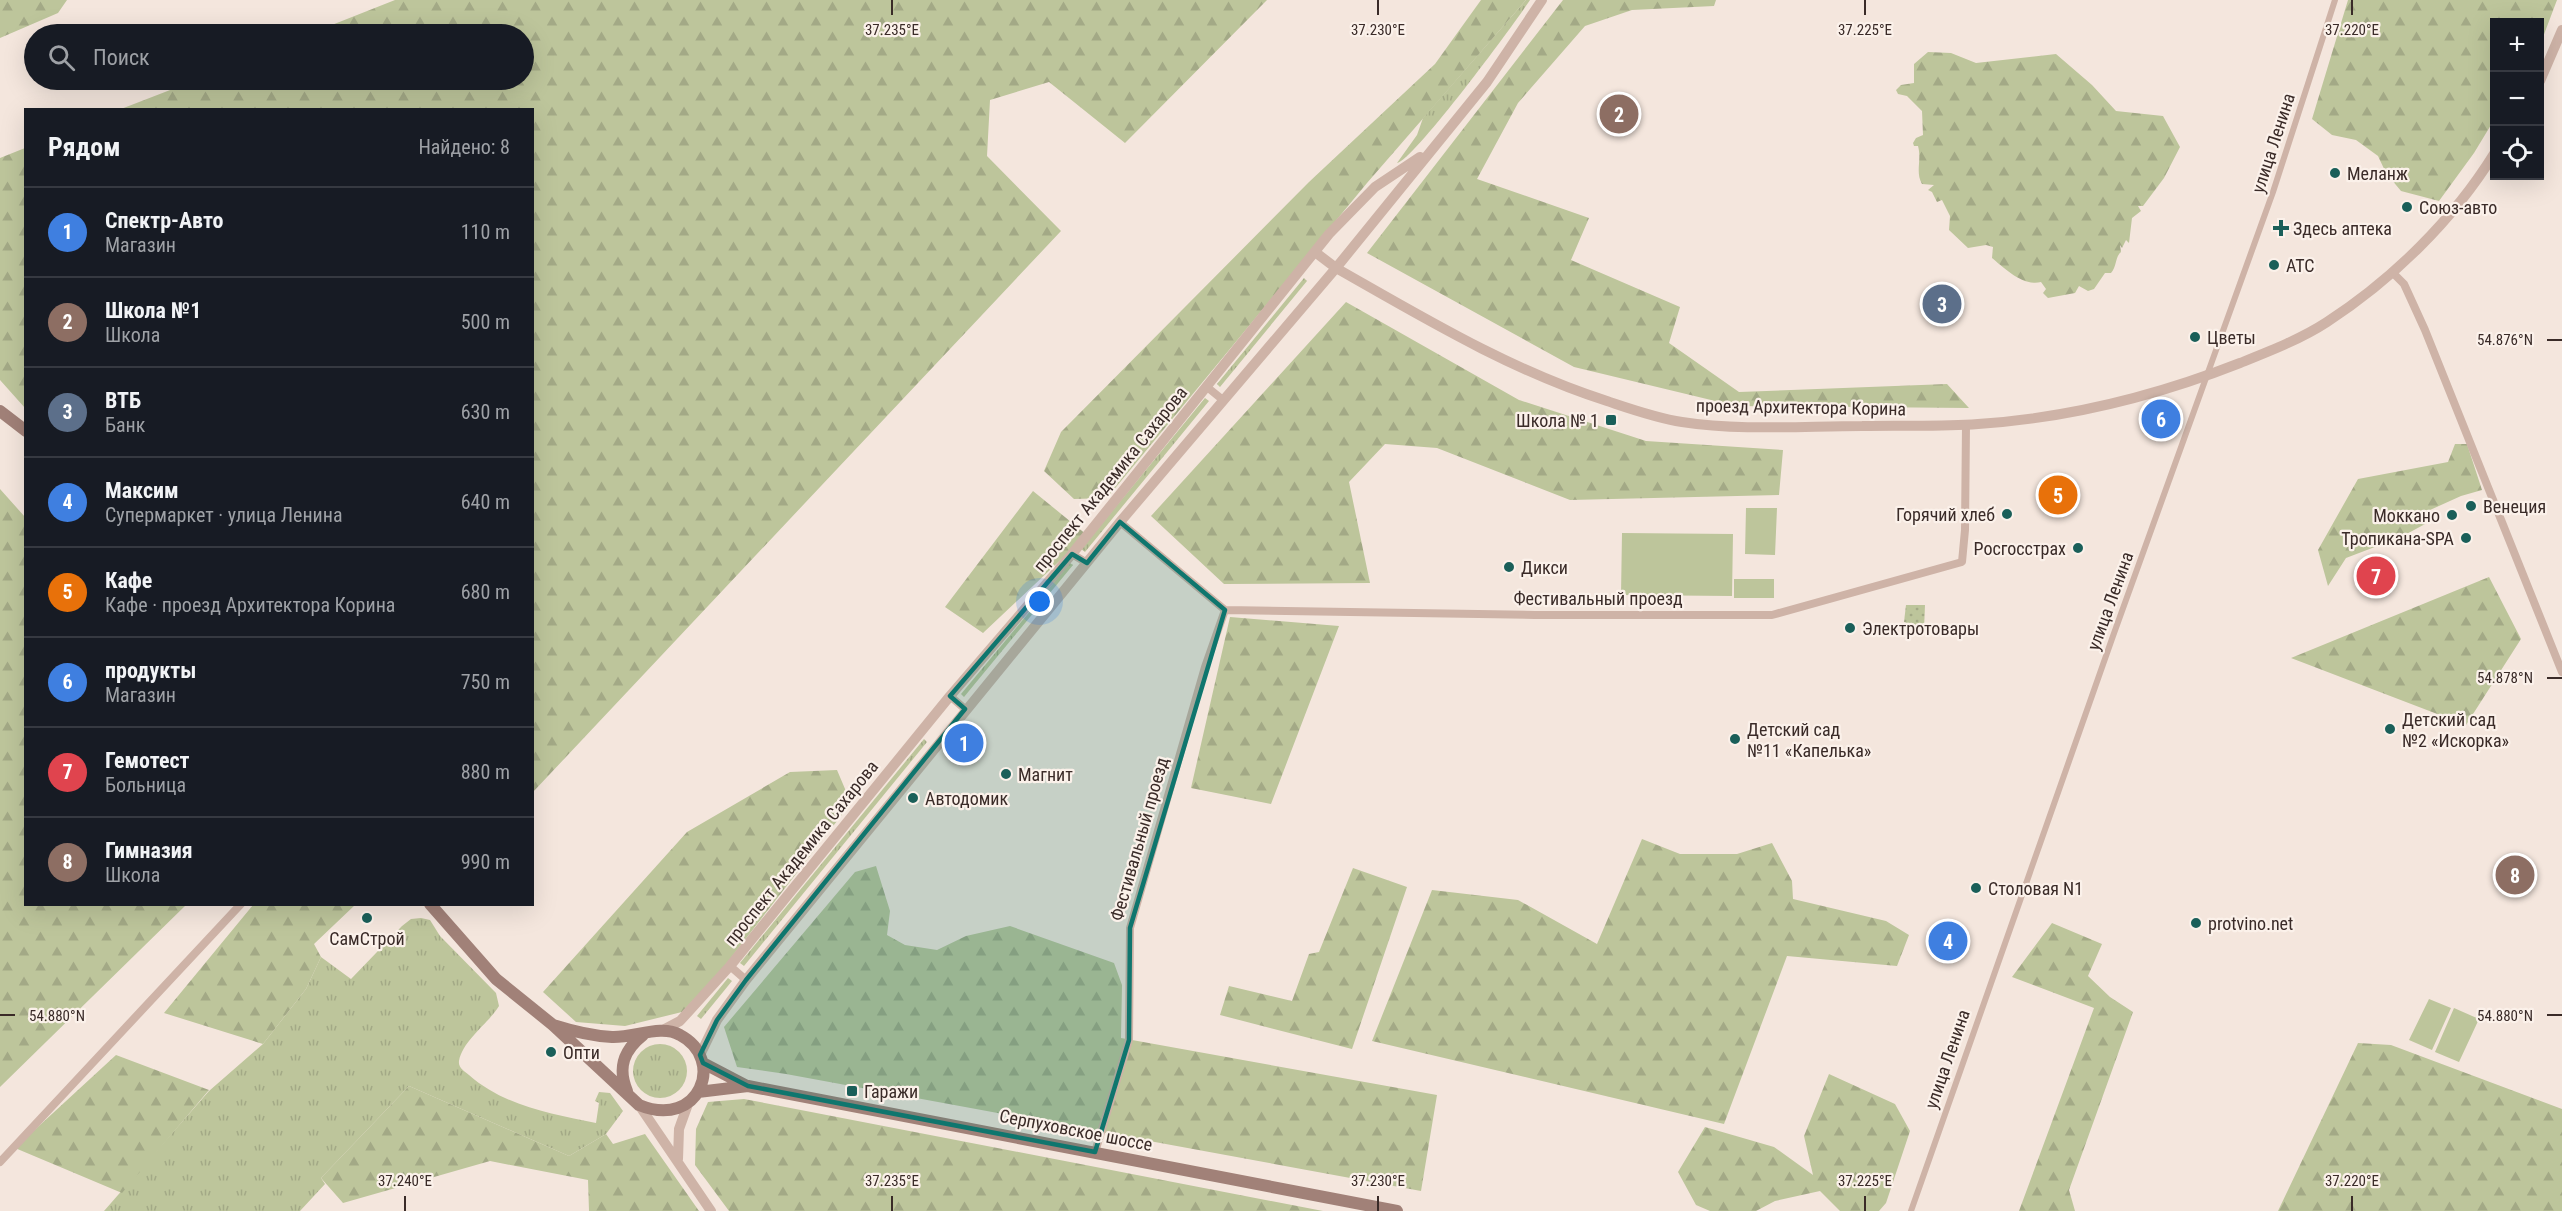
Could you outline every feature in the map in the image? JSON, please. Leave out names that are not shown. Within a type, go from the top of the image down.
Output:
[{"type":"main road","points":[[0,411],[24,429]]},
{"type":"main road","points":[[432,906],[496,979],[553,1025],[639,1106],[655,1112],[672,1112],[688,1104],[698,1092],[704,1075],[701,1059],[690,1041],[678,1034],[663,1030],[643,1035],[613,1037],[579,1033],[553,1025]]},
{"type":"main road","points":[[628,1095],[621,1077],[624,1056],[631,1045],[643,1035]]},
{"type":"main road","points":[[701,1059],[748,1086]]},
{"type":"main road","points":[[698,1092],[748,1086]]},
{"type":"main road","name":"Серпуховское шоссе","points":[[748,1086],[1397,1211]]},
{"type":"street","name":"проспект Академика Сахарова","points":[[701,1059],[717,1020],[746,980],[1120,522],[1336,268],[1486,82],[1542,0]]},
{"type":"street","name":"улица Ленина","points":[[1911,1211],[2113,636],[2273,192],[2335,0]]},
{"type":"street","points":[[2544,72],[2562,30]]},
{"type":"street","name":"проспект Академика Сахарова","points":[[663,1030],[680,1021],[730,966],[950,696],[1072,554],[1347,214],[1375,187],[1430,150]]},
{"type":"street","name":"проезд Архитектора Корина","points":[[1315,252],[1336,268],[1494,356],[1558,385],[1636,411],[1682,422],[1770,427],[1966,425],[2074,412],[2128,401],[2208,376],[2257,357],[2317,328],[2392,272],[2455,209],[2490,160]]},
{"type":"street","points":[[2392,272],[2404,284],[2425,330],[2562,672]]},
{"type":"street","points":[[1207,387],[1223,400]]},
{"type":"street","name":"Фестивальный проезд","points":[[1095,1152],[1129,1040],[1130,928],[1203,675],[1225,610],[1535,615],[1772,615],[1963,560],[1966,425]]},
{"type":"street","points":[[1120,522],[1225,610]]},
{"type":"street","points":[[1072,554],[1087,563]]},
{"type":"street","points":[[950,696],[966,709]]},
{"type":"street","points":[[0,1162],[239,906]]},
{"type":"street","points":[[730,966],[746,980]]},
{"type":"street","points":[[678,1159],[679,1130],[688,1104]]},
{"type":"street","points":[[639,1106],[678,1159],[711,1211]]},
{"type":"highlighted area","points":[[1120,522],[1225,610],[1130,928],[1129,1040],[1095,1152],[748,1086],[703,1063],[700,1055],[717,1020],[746,980],[965,709],[950,696],[1072,554],[1087,563]]},
{"type":"green space","points":[[0,0],[67,0],[58,13],[32,24],[24,24],[24,28],[0,38]]},
{"type":"green space","points":[[395,0],[1267,0],[1125,143],[1049,82],[990,100],[987,156],[1061,231],[534,791],[534,108],[124,108],[170,90],[534,90],[534,24],[334,24]]},
{"type":"green space","points":[[1481,0],[1526,0],[1367,183],[1107,498],[1074,499],[1044,471],[1061,432],[1309,182],[1435,64]]},
{"type":"green space","points":[[1526,0],[1530,0],[1443,116],[1423,140],[1397,163],[1417,135],[1423,118]]},
{"type":"green space","points":[[1563,0],[1716,0],[1714,6],[1632,10],[1585,26],[1518,103],[1477,179],[1589,218],[1571,260],[1680,307],[1669,343],[1739,392],[1947,384],[1969,408],[1736,406],[1574,367],[1367,253]]},
{"type":"green space","points":[[2348,0],[2557,0],[2544,34],[2544,18],[2490,18],[2490,127],[2439,201],[2401,191],[2386,173],[2378,156],[2356,140],[2332,135],[2312,119]]},
{"type":"green space","points":[[1928,52],[1951,53],[1976,63],[2056,54],[2092,85],[2116,111],[2163,116],[2180,147],[2164,178],[2143,206],[2138,206],[2141,211],[2132,218],[2129,243],[2126,240],[2122,248],[2120,245],[2121,252],[2113,270],[2111,273],[2105,273],[2094,289],[2088,291],[2079,286],[2075,293],[2048,298],[2043,293],[2046,289],[2041,282],[2027,282],[2020,279],[1992,258],[1993,247],[1986,245],[1968,248],[1949,230],[1950,216],[1942,200],[1937,202],[1932,192],[1928,190],[1934,185],[1922,184],[1920,179],[1919,151],[1918,146],[1914,146],[1913,143],[1916,138],[1923,135],[1922,111],[1907,96],[1898,94],[1896,90],[1901,85],[1914,83],[1914,64]]},
{"type":"green space","points":[[24,148],[24,407],[0,380],[0,158]]},
{"type":"green space","points":[[1304,278],[1307,281],[1220,387],[1217,384]]},
{"type":"green space","points":[[1346,302],[1519,400],[1646,441],[1783,450],[1779,495],[1570,500],[1437,448],[1385,444],[1349,482],[1370,583],[1224,584],[1151,516]]},
{"type":"green space","points":[[1205,398],[1209,401],[1085,552],[1081,549]]},
{"type":"green space","points":[[2455,444],[2467,444],[2482,490],[2461,496],[2430,510],[2427,523],[2401,537],[2346,558],[2328,586],[2318,550],[2358,479],[2448,462]]},
{"type":"green space","points":[[0,489],[24,516],[24,906],[185,906],[0,1087]]},
{"type":"green space","points":[[1033,491],[1087,535],[983,633],[945,607]]},
{"type":"green space","points":[[1746,508],[1777,508],[1775,555],[1745,554]]},
{"type":"green space","points":[[1622,533],[1733,534],[1732,596],[1621,595]]},
{"type":"green space","points":[[1070,563],[1073,565],[964,697],[961,694]]},
{"type":"green space","points":[[2489,577],[2521,639],[2466,725],[2291,658]]},
{"type":"green space","points":[[1734,579],[1774,579],[1774,598],[1734,598]]},
{"type":"green space","points":[[1906,605],[1925,605],[1924,630],[1904,622]]},
{"type":"green space","points":[[1230,617],[1339,626],[1271,804],[1191,788]]},
{"type":"green space","points":[[924,739],[927,742],[744,966],[740,963]]},
{"type":"green space","points":[[837,770],[851,803],[720,972],[682,1012],[625,1026],[576,1022],[543,992],[687,832],[790,772]]},
{"type":"green space","points":[[1642,839],[1680,854],[1737,854],[1772,843],[1792,881],[1793,899],[1886,921],[1909,935],[1897,966],[1787,956],[1724,1124],[1372,1041],[1432,890],[1518,900],[1597,944]]},
{"type":"green space","points":[[876,866],[890,911],[887,935],[905,945],[937,950],[966,936],[1010,926],[1114,963],[1122,985],[1121,1038],[1437,1095],[1421,1191],[786,1074],[737,1067],[724,1027],[855,872]]},
{"type":"green space","points":[[1353,868],[1407,887],[1352,1049],[1220,1015],[1229,986],[1292,1001],[1309,954],[1319,952]]},
{"type":"green space","points":[[252,906],[354,906],[314,944],[321,957],[306,989],[263,1044],[164,1013]]},
{"type":"green space","points":[[411,919],[430,920],[440,936],[496,993],[499,1006],[465,1046],[459,1061],[462,1070],[483,1086],[513,1101],[546,1112],[596,1123],[599,1103],[595,1101],[599,1092],[610,1093],[623,1111],[606,1134],[569,1156],[409,1086],[321,1178],[325,1184],[300,1211],[104,1211],[209,1091],[263,1044],[306,989],[321,957],[351,979],[402,926]]},
{"type":"green space","points":[[2052,923],[2102,944],[2088,976],[2110,997],[2133,1012],[2069,1190],[2075,1211],[2019,1211],[2094,1008],[2012,977]]},
{"type":"green space","points":[[728,978],[732,981],[701,1019],[697,1016]]},
{"type":"green space","points":[[2429,999],[2451,1008],[2432,1050],[2409,1040]]},
{"type":"green space","points":[[2454,1008],[2479,1019],[2459,1062],[2435,1052]]},
{"type":"green space","points":[[2358,1043],[2391,1045],[2562,1109],[2562,1211],[2278,1211]]},
{"type":"green space","points":[[655,1044],[665,1044],[675,1048],[683,1056],[687,1071],[683,1086],[675,1094],[665,1098],[655,1098],[645,1094],[637,1086],[633,1076],[633,1066],[637,1056],[645,1048]]},
{"type":"green space","points":[[116,1055],[209,1090],[122,1193],[15,1148]]},
{"type":"green space","points":[[1829,1074],[1895,1104],[1910,1131],[1886,1203],[1879,1211],[1840,1211],[1820,1191],[1775,1201],[1756,1211],[1710,1211],[1696,1205],[1678,1172],[1705,1127],[1774,1147],[1813,1175],[1804,1136]]},
{"type":"green space","points":[[409,1086],[569,1156],[606,1134],[613,1144],[645,1134],[699,1211],[589,1211],[588,1180],[490,1161],[343,1203],[321,1178]]},
{"type":"green space","points":[[744,1099],[1323,1211],[729,1211],[695,1165],[696,1129],[708,1102]]},
{"type":"place","name":"Школа №1","points":[[1619,114]]},
{"type":"place","name":"Меланж","points":[[2335,173]]},
{"type":"place","name":"Союз-авто","points":[[2407,207]]},
{"type":"place","name":"Здесь аптека","points":[[2281,228]]},
{"type":"place","name":"АТС","points":[[2274,265]]},
{"type":"place","name":"ВТБ","points":[[1942,304]]},
{"type":"place","name":"Цветы","points":[[2195,337]]},
{"type":"place","name":"продукты","points":[[2161,419]]},
{"type":"place","name":"Школа № 1","points":[[1611,420]]},
{"type":"place","name":"Кафе","points":[[2058,495]]},
{"type":"place","name":"Венеция","points":[[2471,506]]},
{"type":"place","name":"Горячий хлеб","points":[[2007,514]]},
{"type":"place","name":"Моккано","points":[[2452,515]]},
{"type":"place","name":"Тропикана-SPA","points":[[2466,538]]},
{"type":"place","name":"Росгосстрах","points":[[2078,548]]},
{"type":"place","name":"Дикси","points":[[1509,567]]},
{"type":"place","name":"Гемотест","points":[[2376,576]]},
{"type":"place","name":"Электротовары","points":[[1850,628]]},
{"type":"place","name":"Детcкий сад №2 «Искорка»","points":[[2390,729]]},
{"type":"place","name":"Детский сад №11 «Капелька»","points":[[1735,739]]},
{"type":"place","name":"Спектр-Авто","points":[[964,743]]},
{"type":"place","name":"Магнит","points":[[1006,774]]},
{"type":"place","name":"Автодомик","points":[[913,798]]},
{"type":"place","name":"Гимназия","points":[[2515,875]]},
{"type":"place","name":"Столовая N1","points":[[1976,888]]},
{"type":"place","name":"СамСтрой","points":[[367,918]]},
{"type":"place","name":"protvino.net","points":[[2196,923]]},
{"type":"place","name":"Максим","points":[[1948,941]]},
{"type":"place","name":"Опти","points":[[551,1052]]},
{"type":"place","name":"Гаражи","points":[[852,1091]]}]
